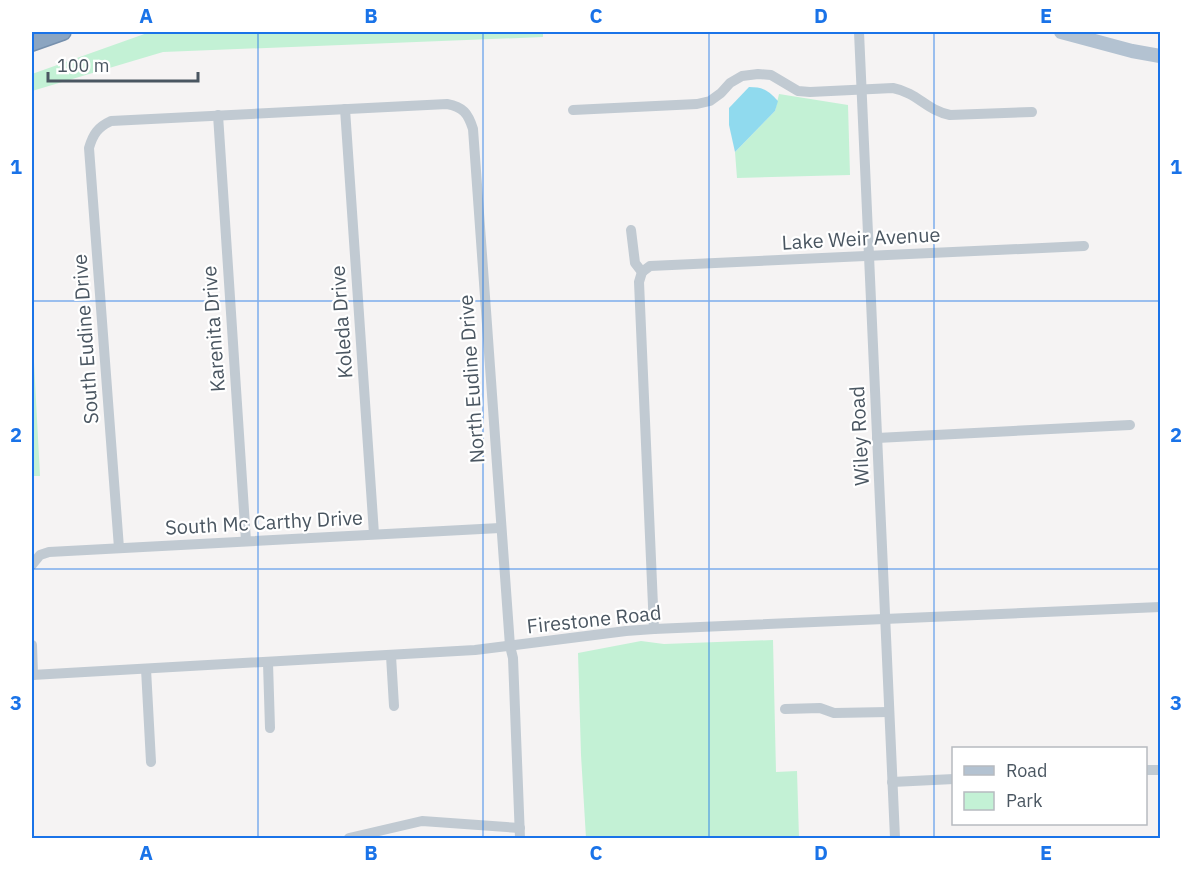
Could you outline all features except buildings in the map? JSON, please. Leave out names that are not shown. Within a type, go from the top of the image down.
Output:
[{"type":"highway","points":[[32,43],[63,32]]},
{"type":"main road","points":[[1061,32],[1104,37],[1161,56]]},
{"type":"street","name":"Wiley Road","points":[[860,32],[894,838]]},
{"type":"street","points":[[573,110],[697,104],[710,100],[730,82],[742,76],[758,74],[771,75],[798,91],[893,88],[905,90],[929,107],[950,115],[1032,112]]},
{"type":"street","name":"North Eudine Drive","points":[[345,109],[447,104],[457,106],[464,111],[470,118],[473,129],[486,344],[510,646],[513,658],[520,833]]},
{"type":"street","points":[[218,115],[345,109]]},
{"type":"street","name":"Koleda Drive","points":[[345,109],[374,534]]},
{"type":"street","name":"South Eudine Drive","points":[[118,548],[89,148],[97,129],[111,121],[218,115]]},
{"type":"street","name":"Karenita Drive","points":[[218,115],[246,541]]},
{"type":"street","points":[[631,230],[635,263],[642,272],[639,282],[654,629]]},
{"type":"street","name":"Lake Weir Avenue","points":[[642,272],[650,266],[1084,246]]},
{"type":"street","points":[[877,438],[1130,425]]},
{"type":"street","name":"South Mc Carthy Drive","points":[[32,564],[40,555],[49,552],[500,528]]},
{"type":"street","name":"Firestone Road","points":[[32,675],[475,651],[654,629],[1161,607]]},
{"type":"street","points":[[32,645],[32,675]]},
{"type":"street","points":[[391,656],[394,706]]},
{"type":"street","points":[[268,663],[270,728]]},
{"type":"street","points":[[146,669],[151,762]]},
{"type":"street","points":[[785,709],[820,708],[834,713],[889,712]]},
{"type":"street","points":[[892,782],[952,779]]},
{"type":"street","points":[[349,838],[422,821],[520,833]]},
{"type":"green space","points":[[150,32],[543,32],[543,37],[163,52],[32,91],[32,74]]},
{"type":"green space","points":[[779,94],[848,105],[850,175],[737,178],[735,152],[775,111]]},
{"type":"green space","points":[[32,324],[40,476],[32,476]]},
{"type":"green space","points":[[773,640],[776,772],[797,771],[799,838],[586,838],[578,653],[641,641],[664,644]]},
{"type":"water","points":[[749,87],[765,90],[778,101],[775,111],[735,152],[729,125],[729,108]]}]
